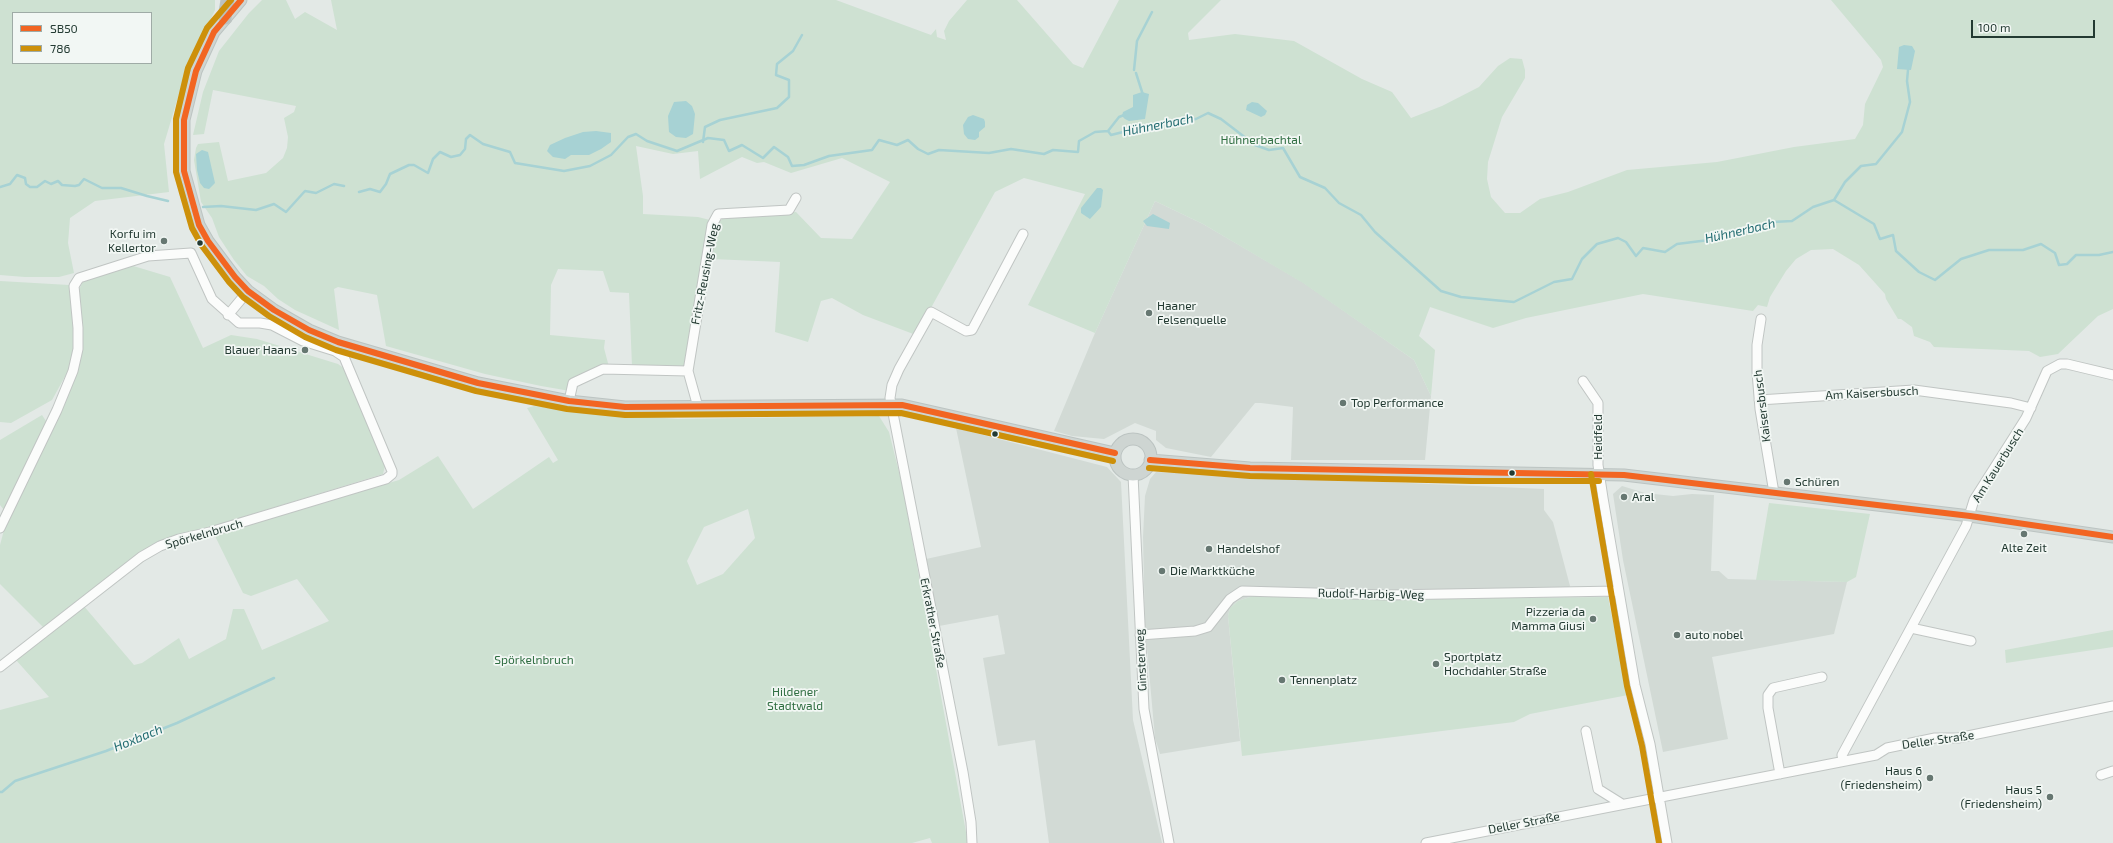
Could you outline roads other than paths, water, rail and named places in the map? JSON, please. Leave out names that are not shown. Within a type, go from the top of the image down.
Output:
[{"type":"highway","points":[[225,18],[228,0]]},
{"type":"main road","points":[[240,0],[225,18],[205,49],[189,94],[184,120],[182,157],[191,200],[199,225],[213,247],[248,291],[274,310],[309,330],[338,342],[478,382],[570,401],[625,407],[890,404],[919,408],[1115,453]]},
{"type":"main road","points":[[1133,439],[1145,443],[1148,448],[1150,460],[1144,470],[1133,475],[1126,474],[1120,470],[1116,461],[1115,453],[1121,444],[1133,439]]},
{"type":"main road","points":[[1150,460],[1250,468],[1472,473],[1599,473],[1970,516],[2113,537]]},
{"type":"street","name":"Fritz-Reusing-Weg","points":[[698,407],[688,371],[712,225],[718,214],[789,210],[796,198]]},
{"type":"street","name":"Erkrather Straße","points":[[972,843],[971,822],[963,772],[890,404],[892,385],[931,312],[966,331],[972,330],[1023,234]]},
{"type":"street","points":[[0,528],[57,410],[73,371],[78,349],[78,328],[74,286],[79,278],[148,256],[191,253],[212,299],[228,315],[248,291]]},
{"type":"street","name":"Spörkelnbruch","points":[[0,667],[141,557],[160,546],[179,539],[210,532],[386,479],[392,474],[344,357],[335,351],[303,341],[272,325],[260,323],[239,323],[228,315]]},
{"type":"street","name":"Kaisersbusch","points":[[1761,319],[1757,345],[1759,400],[1774,493]]},
{"type":"street","name":"Am Kauerbusch","points":[[1843,761],[1842,755],[1966,526],[1974,500],[2031,408],[2043,378],[2053,366],[2067,364],[2113,375]]},
{"type":"street","points":[[570,401],[573,383],[603,369],[688,371]]},
{"type":"street","name":"Heidfeld","points":[[1583,381],[1598,403],[1599,473],[1635,685],[1650,744],[1667,843]]},
{"type":"street","name":"Am Kaisersbusch","points":[[1759,400],[1914,390],[1954,394],[2031,408]]},
{"type":"street","name":"Ginsterweg","points":[[1133,475],[1144,709],[1169,843]]},
{"type":"street","name":"Rudolf-Harbig-Weg","points":[[1140,635],[1195,631],[1208,627],[1230,599],[1242,591],[1387,595],[1574,593],[1618,591]]},
{"type":"street","points":[[1911,628],[1971,641]]},
{"type":"street","points":[[1780,774],[1768,708],[1768,695],[1773,688],[1822,677]]},
{"type":"street","name":"Deller Straße","points":[[1426,843],[1876,755],[1887,748],[1935,738],[1958,738],[2113,706]]},
{"type":"street","points":[[1586,731],[1598,789],[1622,804]]},
{"type":"street","points":[[2101,775],[2113,771]]},
{"type":"water","points":[[1904,45],[1912,46],[1915,51],[1911,70],[1897,69],[1899,47]]},
{"type":"water","points":[[1142,92],[1149,94],[1145,119],[1129,121],[1125,119],[1122,116],[1123,112],[1133,107],[1133,95]]},
{"type":"water","points":[[686,101],[692,106],[695,114],[693,134],[686,138],[676,137],[669,132],[668,116],[674,102]]},
{"type":"water","points":[[1252,102],[1258,103],[1267,111],[1265,115],[1261,117],[1246,110],[1247,105]]},
{"type":"water","points":[[973,115],[984,119],[985,122],[985,127],[979,132],[979,137],[975,140],[968,139],[964,134],[963,125],[968,117]]},
{"type":"water","points":[[596,131],[611,133],[611,142],[589,155],[571,155],[565,159],[553,157],[547,151],[550,145],[565,138],[583,132]]},
{"type":"water","points":[[202,150],[208,152],[215,183],[209,189],[204,188],[200,183],[197,170],[196,154]]},
{"type":"water","points":[[1097,188],[1101,188],[1103,190],[1101,207],[1090,219],[1081,213],[1081,208]]},
{"type":"water","points":[[1153,214],[1170,223],[1169,229],[1147,226],[1143,221]]},
{"type":"waterway","points":[[1134,70],[1137,41],[1152,12]]},
{"type":"waterway","points":[[703,142],[705,127],[720,120],[777,108],[789,97],[789,80],[776,75],[777,64],[793,51],[802,35]]},
{"type":"waterway","points":[[1834,200],[1845,182],[1861,166],[1876,164],[1902,132],[1910,102],[1907,81],[1908,70]]},
{"type":"waterway","points":[[1136,73],[1143,95]]},
{"type":"waterway","name":"Hühnerbach","points":[[359,192],[370,189],[380,192],[386,184],[390,174],[409,165],[414,165],[428,173],[433,159],[440,152],[451,157],[460,155],[465,149],[466,139],[470,135],[483,144],[510,152],[515,163],[564,171],[590,166],[611,155],[628,137],[636,134],[647,141],[677,151],[708,138],[724,140],[729,151],[742,145],[763,158],[774,147],[788,157],[792,166],[804,165],[829,156],[872,150],[879,140],[897,145],[908,140],[918,149],[928,154],[939,150],[989,153],[1011,149],[1044,154],[1053,150],[1078,152],[1079,141],[1095,132],[1108,131],[1111,135],[1135,129],[1152,129],[1170,122],[1196,119],[1208,113],[1221,119],[1255,145],[1269,150],[1283,148],[1300,177],[1325,188],[1339,203],[1361,215],[1375,232],[1441,291],[1461,297],[1514,302],[1554,282],[1572,279],[1582,259],[1597,244],[1618,238],[1626,242],[1636,256],[1643,248],[1665,252],[1677,244],[1725,238],[1773,222],[1792,221],[1813,207],[1834,200],[1874,224],[1880,239],[1893,235],[1896,251],[1919,272],[1935,280],[1961,259],[1989,250],[2023,250],[2041,244],[2055,253],[2059,265],[2067,264],[2076,255],[2099,255],[2113,252]]},
{"type":"waterway","points":[[1108,131],[1119,117],[1124,115]]},
{"type":"waterway","name":"Hühnerbach","points":[[0,187],[10,184],[17,175],[25,178],[26,184],[30,187],[37,187],[45,181],[51,184],[58,181],[62,185],[75,186],[79,185],[84,179],[102,188],[121,188],[168,201]]},
{"type":"waterway","name":"Hühnerbach","points":[[203,207],[221,206],[256,210],[274,204],[286,212],[305,191],[316,193],[334,184],[344,186]]},
{"type":"waterway","name":"Hoxbach","points":[[0,792],[15,781],[106,751],[177,723],[274,678]]},
{"type":"place","name":"Korfu im Kellertor","points":[[164,241]]},
{"type":"place","name":"Haaner Felsenquelle","points":[[1149,313]]},
{"type":"place","name":"Blauer Haans","points":[[305,350]]},
{"type":"place","name":"Top Performance","points":[[1343,403]]},
{"type":"place","name":"Schüren","points":[[1787,482]]},
{"type":"place","name":"Aral","points":[[1624,497]]},
{"type":"place","name":"Alte Zeit","points":[[2024,534]]},
{"type":"place","name":"Handelshof","points":[[1209,549]]},
{"type":"place","name":"Die Marktküche","points":[[1162,571]]},
{"type":"place","name":"Pizzeria da Mamma Giusi","points":[[1593,619]]},
{"type":"place","name":"auto nobel","points":[[1677,635]]},
{"type":"place","name":"Sportplatz Hochdahler Straße","points":[[1436,664]]},
{"type":"place","name":"Tennenplatz","points":[[1282,680]]},
{"type":"place","name":"Haus 6 (Friedensheim)","points":[[1930,778]]},
{"type":"place","name":"Haus 5 (Friedensheim)","points":[[2050,797]]},
{"type":"park label","name":"Hühnerbachtal","points":[[1261,140]]},
{"type":"park label","name":"Hildener Stadtwald","points":[[795,699]]}]
